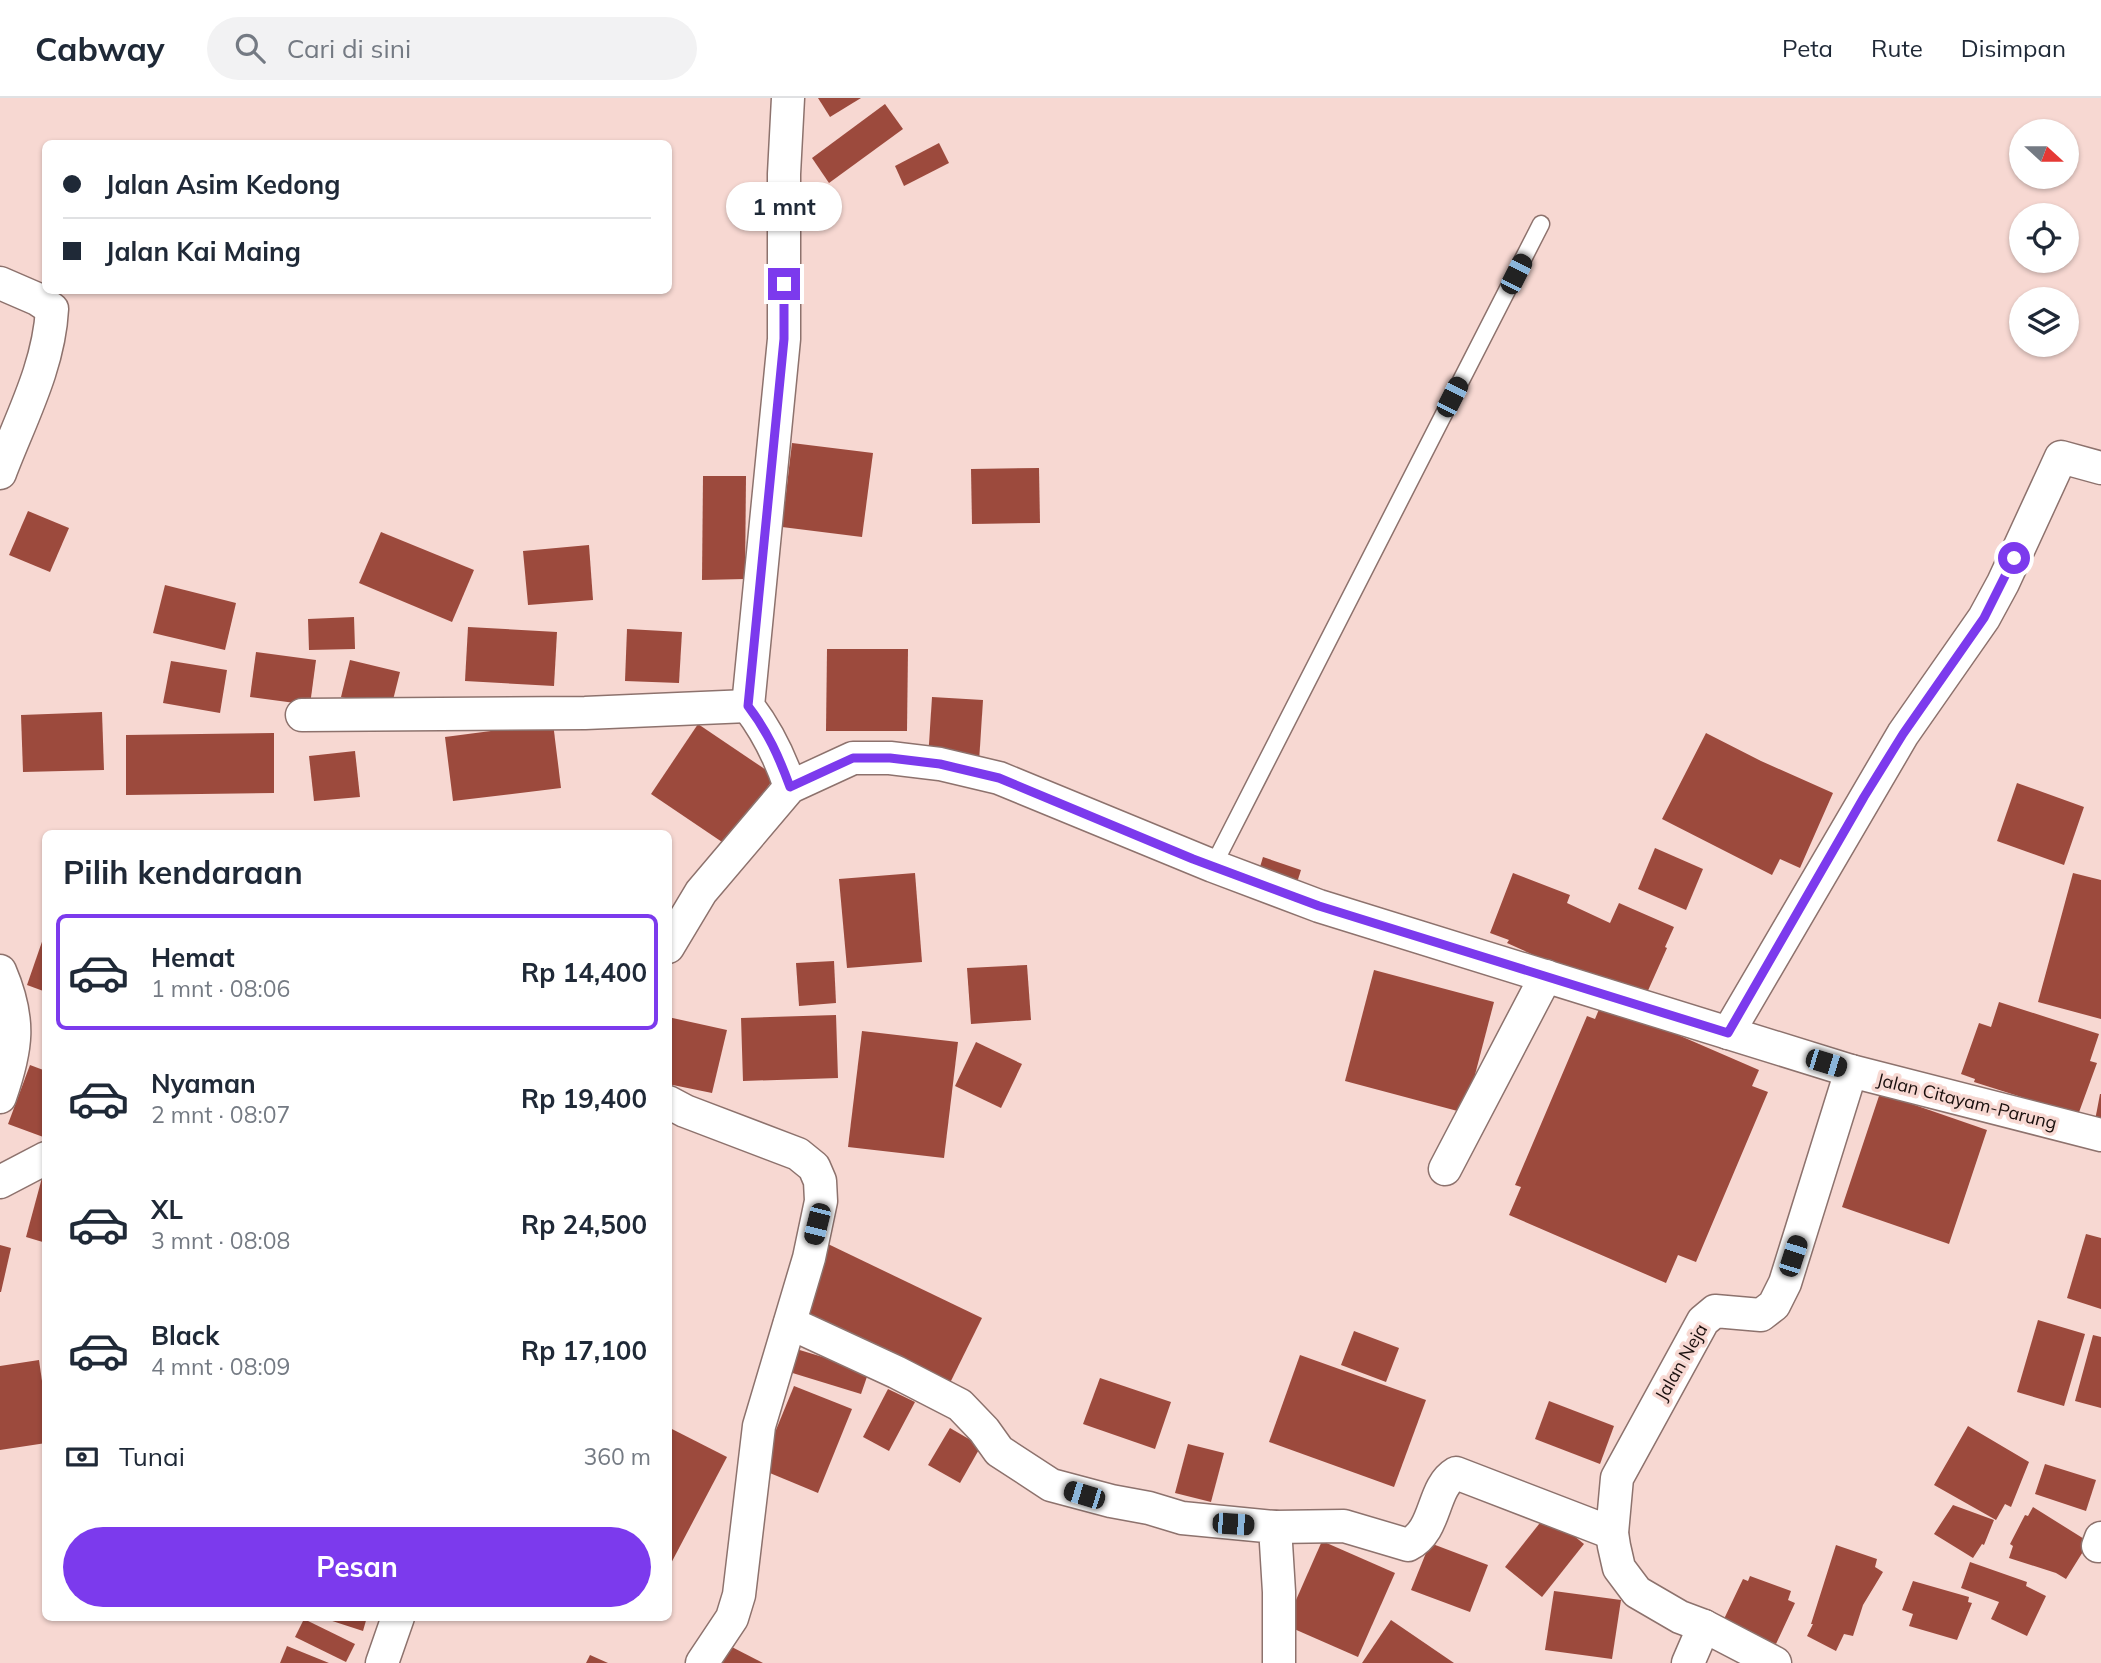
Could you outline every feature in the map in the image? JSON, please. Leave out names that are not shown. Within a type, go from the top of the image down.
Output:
[{"type":"street","points":[[788,98],[784,174],[784,339],[748,706],[774,745],[790,787]]},
{"type":"street","points":[[0,283],[37,299],[52,309],[51,333],[34,389],[0,473]]},
{"type":"street","points":[[1728,1033],[1903,734],[1984,618],[2062,457],[2101,468]]},
{"type":"street","points":[[302,715],[585,713],[748,706]]},
{"type":"street","name":"Jalan Citayam-Parung","points":[[672,940],[701,892],[790,787],[853,758],[890,758],[940,764],[999,778],[1213,866],[1319,906],[1851,1071],[2101,1135]]},
{"type":"street","points":[[0,971],[8,989],[15,1023],[13,1061],[0,1097]]},
{"type":"street","points":[[1445,1168],[1546,976]]},
{"type":"street","name":"Jalan Neja","points":[[1775,1663],[1704,1626],[1680,1617],[1637,1592],[1619,1568],[1612,1533],[1617,1478],[1703,1321],[1715,1311],[1761,1315],[1774,1305],[1785,1283],[1851,1071]]},
{"type":"street","points":[[672,1104],[725,1127],[788,1148],[814,1167],[820,1181],[821,1201],[817,1224],[759,1426],[737,1605],[732,1618],[702,1663]]},
{"type":"street","points":[[0,1182],[42,1160]]},
{"type":"street","points":[[790,1324],[896,1372],[960,1405],[984,1430],[999,1451],[1052,1485],[1111,1502],[1149,1508],[1182,1518],[1275,1527],[1344,1525],[1408,1545],[1424,1534],[1446,1483],[1456,1473],[1612,1533]]},
{"type":"street","points":[[1275,1527],[1279,1663]]},
{"type":"street","points":[[382,1663],[397,1621]]},
{"type":"street","points":[[1688,1663],[1704,1626]]},
{"type":"lane","points":[[1213,866],[1541,225]]},
{"type":"building","points":[[818,98],[861,98],[830,117]]},
{"type":"building","points":[[885,104],[903,129],[829,183],[812,158]]},
{"type":"building","points":[[939,143],[949,163],[904,186],[895,166]]},
{"type":"building","points":[[792,443],[873,453],[862,537],[782,527]]},
{"type":"building","points":[[1039,468],[1040,523],[972,524],[971,469]]},
{"type":"building","points":[[703,476],[746,476],[745,579],[702,580]]},
{"type":"building","points":[[28,511],[69,528],[50,572],[9,555]]},
{"type":"building","points":[[381,532],[474,570],[452,622],[359,583]]},
{"type":"building","points":[[589,545],[593,600],[528,605],[523,551]]},
{"type":"building","points":[[165,585],[236,603],[225,650],[153,633]]},
{"type":"building","points":[[354,617],[355,649],[309,650],[308,619]]},
{"type":"building","points":[[468,627],[557,632],[554,686],[465,681]]},
{"type":"building","points":[[627,629],[682,632],[679,683],[625,681]]},
{"type":"building","points":[[827,649],[908,649],[907,731],[826,731]]},
{"type":"building","points":[[256,652],[316,660],[310,705],[250,697]]},
{"type":"building","points":[[350,660],[400,672],[391,708],[341,697]]},
{"type":"building","points":[[171,661],[227,670],[220,713],[163,703]]},
{"type":"building","points":[[932,697],[983,700],[979,762],[928,759]]},
{"type":"building","points":[[102,712],[104,770],[23,772],[21,715]]},
{"type":"building","points":[[553,723],[561,788],[453,801],[445,737]]},
{"type":"building","points":[[698,724],[775,776],[728,846],[651,794]]},
{"type":"building","points":[[274,733],[274,793],[126,795],[126,735]]},
{"type":"building","points":[[1706,733],[1833,793],[1800,868],[1780,859],[1772,875],[1662,819]]},
{"type":"building","points":[[355,751],[360,797],[314,801],[309,756]]},
{"type":"building","points":[[2017,783],[2084,807],[2064,865],[1997,841]]},
{"type":"building","points":[[1655,848],[1703,869],[1686,910],[1638,889]]},
{"type":"building","points":[[1263,857],[1301,870],[1294,892],[1256,880]]},
{"type":"building","points":[[915,873],[922,962],[847,968],[839,879]]},
{"type":"building","points":[[1513,873],[1570,895],[1567,903],[1610,923],[1619,903],[1674,927],[1642,1004],[1490,933]]},
{"type":"building","points":[[2073,873],[2101,880],[2101,1019],[2038,1002]]},
{"type":"building","points":[[42,942],[42,991],[27,985]]},
{"type":"building","points":[[834,961],[836,1003],[799,1006],[796,963]]},
{"type":"building","points":[[1027,965],[1031,1020],[971,1024],[967,968]]},
{"type":"building","points":[[1374,970],[1494,1002],[1465,1113],[1345,1081]]},
{"type":"building","points":[[1602,1002],[1759,1070],[1752,1086],[1768,1092],[1696,1262],[1678,1255],[1666,1283],[1509,1215],[1521,1187],[1515,1185],[1587,1016],[1595,1019]]},
{"type":"building","points":[[1999,1002],[2099,1034],[2090,1061],[2097,1063],[2078,1115],[1974,1082],[1975,1079],[1961,1074],[1979,1023],[1991,1027]]},
{"type":"building","points":[[836,1015],[838,1078],[743,1081],[741,1018]]},
{"type":"building","points":[[672,1018],[727,1030],[712,1093],[672,1085]]},
{"type":"building","points":[[862,1031],[958,1042],[944,1158],[848,1147]]},
{"type":"building","points":[[976,1042],[1022,1064],[1001,1108],[955,1086]]},
{"type":"building","points":[[30,1065],[42,1070],[42,1137],[8,1124]]},
{"type":"building","points":[[1880,1093],[1987,1130],[1949,1244],[1842,1207]]},
{"type":"building","points":[[2101,1094],[2101,1132],[2093,1131]]},
{"type":"building","points":[[42,1178],[42,1242],[26,1237]]},
{"type":"building","points":[[2086,1234],[2101,1238],[2101,1309],[2067,1298]]},
{"type":"building","points":[[828,1244],[982,1318],[947,1389],[794,1314]]},
{"type":"building","points":[[0,1245],[11,1248],[1,1292],[0,1292]]},
{"type":"building","points":[[2038,1320],[2085,1334],[2064,1406],[2017,1392]]},
{"type":"building","points":[[1354,1331],[1399,1348],[1386,1382],[1341,1365]]},
{"type":"building","points":[[2093,1335],[2101,1337],[2101,1408],[2075,1401]]},
{"type":"building","points":[[793,1348],[869,1371],[861,1394],[786,1371]]},
{"type":"building","points":[[1300,1355],[1426,1400],[1394,1487],[1269,1442]]},
{"type":"building","points":[[39,1360],[42,1381],[42,1444],[0,1450],[0,1366]]},
{"type":"building","points":[[1100,1378],[1171,1402],[1155,1449],[1083,1424]]},
{"type":"building","points":[[794,1386],[852,1409],[818,1493],[760,1469]]},
{"type":"building","points":[[888,1389],[915,1402],[889,1451],[863,1437]]},
{"type":"building","points":[[1549,1401],[1614,1426],[1600,1464],[1535,1439]]},
{"type":"building","points":[[1968,1426],[2029,1462],[2011,1507],[2005,1504],[1996,1520],[1934,1485]]},
{"type":"building","points":[[950,1428],[981,1446],[960,1483],[928,1465]]},
{"type":"building","points":[[672,1429],[727,1457],[672,1561]]},
{"type":"building","points":[[1188,1444],[1224,1453],[1211,1502],[1175,1493]]},
{"type":"building","points":[[2045,1464],[2096,1480],[2086,1511],[2035,1494]]},
{"type":"building","points":[[1953,1505],[1994,1520],[1984,1545],[1982,1544],[1973,1558],[1934,1534]]},
{"type":"building","points":[[2033,1507],[2089,1542],[2066,1579],[2056,1573],[2009,1558],[2013,1546],[2010,1544],[2025,1515],[2028,1516]]},
{"type":"building","points":[[1547,1514],[1584,1544],[1542,1597],[1505,1567]]},
{"type":"building","points":[[1322,1541],[1395,1573],[1358,1657],[1285,1625]]},
{"type":"building","points":[[1430,1543],[1488,1565],[1470,1612],[1411,1590]]},
{"type":"building","points":[[1836,1545],[1877,1559],[1875,1567],[1883,1572],[1863,1605],[1853,1636],[1844,1634],[1836,1651],[1807,1636]]},
{"type":"building","points":[[1970,1562],[2027,1582],[2026,1586],[2046,1596],[2027,1636],[1991,1619],[1999,1602],[1961,1588]]},
{"type":"building","points":[[1750,1576],[1791,1591],[1788,1600],[1795,1603],[1776,1644],[1731,1626],[1732,1623],[1724,1619],[1743,1579],[1748,1581]]},
{"type":"building","points":[[1913,1581],[1969,1597],[1968,1602],[1972,1603],[1957,1640],[1909,1626],[1913,1614],[1902,1610]]},
{"type":"building","points":[[1554,1591],[1621,1600],[1612,1659],[1545,1650]]},
{"type":"building","points":[[1391,1620],[1454,1663],[1362,1663]]},
{"type":"building","points":[[303,1621],[308,1621],[355,1644],[346,1662],[295,1637]]},
{"type":"building","points":[[332,1621],[366,1621],[363,1631]]},
{"type":"building","points":[[726,1644],[763,1663],[716,1663]]},
{"type":"building","points":[[287,1646],[329,1663],[280,1663]]},
{"type":"building","points":[[590,1655],[608,1663],[586,1663]]},
{"type":"route","points":[[784,284],[784,339],[748,706],[765,728],[790,787],[853,758],[890,758],[940,764],[999,778],[1193,859],[1319,906],[1728,1033],[1864,797],[1903,734],[1984,618],[2014,558]]}]
